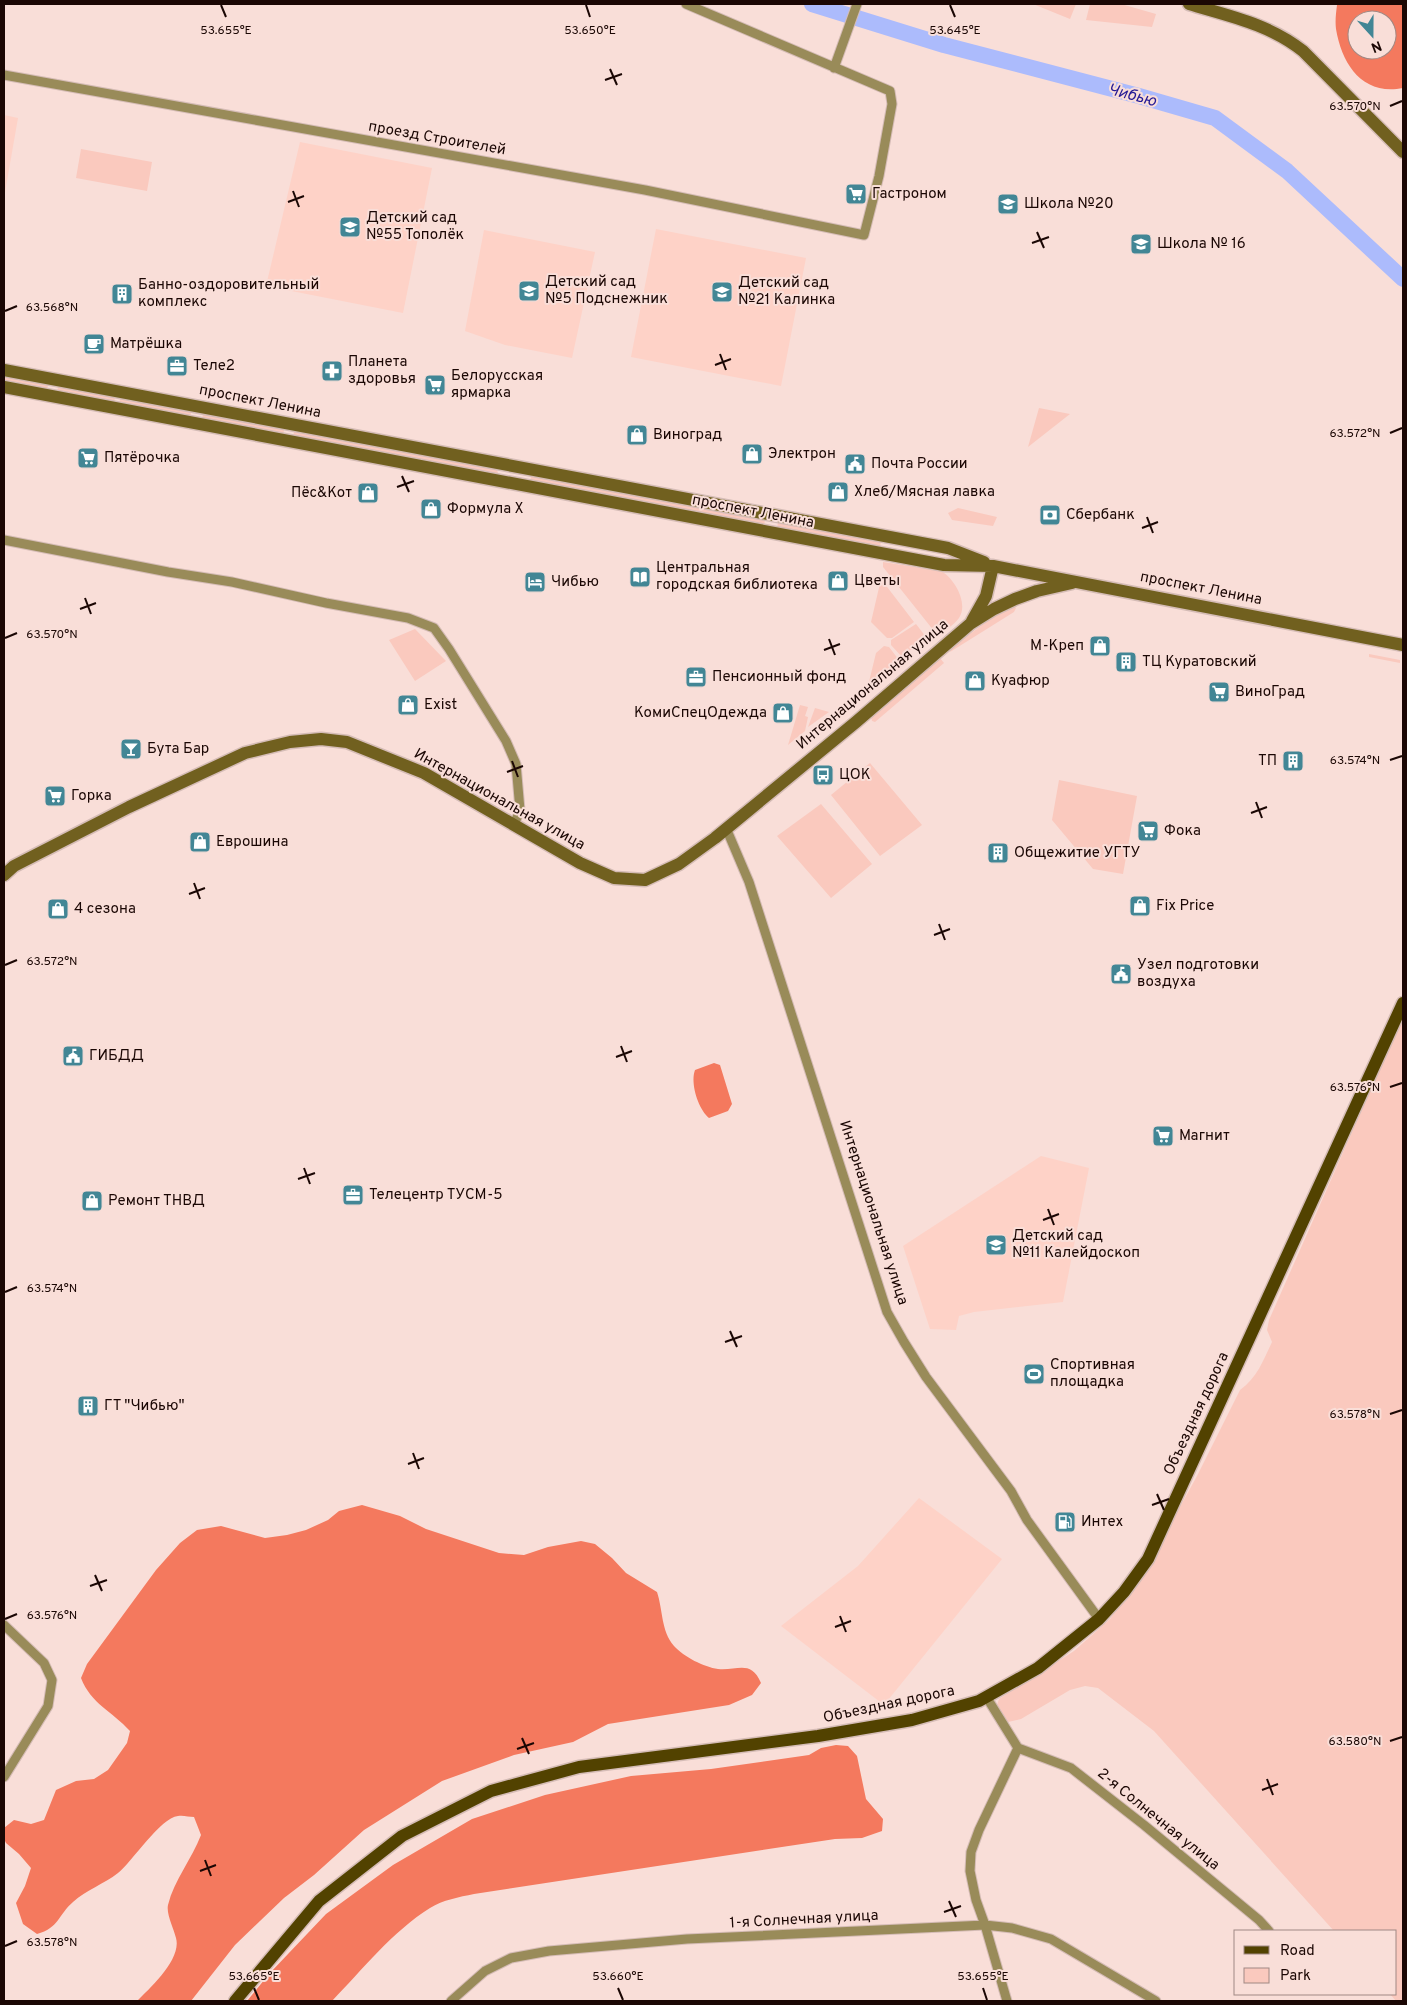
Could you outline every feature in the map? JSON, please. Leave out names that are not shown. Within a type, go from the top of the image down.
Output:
[{"type":"main road","points":[[1189,4],[1257,24],[1287,38],[1303,51],[1403,152]]},
{"type":"main road","name":"проспект Ленина","points":[[4,370],[948,548],[993,566]]},
{"type":"main road","name":"проспект Ленина","points":[[4,387],[944,565],[993,566],[1403,645]]},
{"type":"main road","points":[[507,482],[510,466]]},
{"type":"main road","name":"Интернациональная улица","points":[[970,624],[986,596],[993,566]]},
{"type":"main road","name":"Интернациональная улица","points":[[4,876],[14,866],[137,804],[245,754],[290,742],[321,739],[348,742],[424,773],[580,863],[614,878],[645,880],[678,864],[726,828],[856,722],[970,624],[1015,599],[1037,591],[1077,582]]},
{"type":"main road","name":"Объездная дорога","points":[[235,2001],[320,1901],[402,1836],[491,1791],[579,1767],[818,1736],[912,1720],[962,1708],[987,1698],[1038,1668],[1099,1619],[1124,1592],[1148,1559],[1403,1004]]},
{"type":"street","points":[[686,4],[834,68],[857,4]]},
{"type":"street","name":"проезд Строителей","points":[[4,75],[646,190],[864,235],[879,176],[892,104],[890,91],[834,68]]},
{"type":"street","points":[[4,540],[168,572],[232,582],[326,603],[408,618],[434,628],[450,649],[506,741],[516,764],[520,810],[514,825]]},
{"type":"street","name":"Интернациональная улица","points":[[726,828],[750,882],[887,1312],[926,1377],[1011,1491],[1027,1520],[1099,1619]]},
{"type":"street","points":[[4,1625],[44,1663],[52,1680],[48,1706],[4,1777]]},
{"type":"street","points":[[987,1698],[1018,1748],[979,1830],[971,1852],[970,1871],[1007,2001]]},
{"type":"street","name":"2-я Солнечная улица","points":[[1018,1748],[1071,1768],[1144,1824],[1259,1920],[1268,1930]]},
{"type":"street","name":"1-я Солнечная улица","points":[[451,2001],[485,1972],[511,1958],[549,1951],[687,1939],[985,1926],[1012,1928],[1051,1939],[1156,2001]]},
{"type":"shaded area","points":[[1339,4],[1403,4],[1403,88],[1389,89],[1376,87],[1357,75],[1343,55],[1336,26],[1337,5]]},
{"type":"shaded area","points":[[4,115],[18,118],[4,198]]},
{"type":"shaded area","name":"Детский сад №55 Тополёк","points":[[300,142],[432,168],[403,313],[266,286]]},
{"type":"shaded area","name":"Детский сад №21 Калинка","points":[[656,229],[806,258],[781,386],[631,357]]},
{"type":"shaded area","name":"Детский сад №5 Подснежник","points":[[484,230],[595,252],[572,358],[505,345],[465,331]]},
{"type":"shaded area","points":[[714,1063],[720,1065],[732,1104],[728,1111],[709,1118],[698,1102],[694,1089],[694,1075],[695,1070]]},
{"type":"shaded area","points":[[1041,1156],[1089,1168],[1063,1302],[974,1312],[959,1316],[956,1330],[930,1329],[903,1246]]},
{"type":"shaded area","points":[[919,1498],[1002,1559],[884,1705],[781,1626],[858,1566]]},
{"type":"shaded area","points":[[362,1505],[400,1516],[426,1529],[499,1553],[524,1555],[548,1547],[581,1541],[595,1544],[626,1573],[657,1592],[667,1634],[678,1650],[694,1661],[712,1668],[748,1669],[753,1671],[761,1683],[752,1695],[729,1705],[608,1724],[573,1742],[514,1755],[442,1781],[364,1830],[314,1875],[284,1898],[235,1945],[191,2001],[137,2001],[164,1973],[170,1964],[177,1946],[169,1917],[168,1905],[174,1887],[201,1835],[194,1817],[178,1816],[163,1824],[118,1873],[78,1898],[54,1925],[37,1934],[23,1924],[16,1903],[25,1886],[31,1868],[6,1843],[4,1828],[14,1820],[31,1824],[44,1820],[56,1790],[76,1781],[94,1779],[108,1770],[127,1743],[130,1731],[96,1701],[85,1687],[81,1678],[87,1664],[156,1570],[180,1543],[197,1530],[221,1526],[265,1538],[287,1535],[306,1530],[328,1520],[339,1511]]},
{"type":"shaded area","points":[[836,1745],[848,1746],[857,1756],[866,1799],[883,1819],[882,1831],[862,1838],[835,1839],[451,1899],[430,1908],[403,1928],[378,1951],[332,2001],[247,2001],[269,1974],[326,1914],[393,1865],[472,1819],[545,1795],[631,1776],[711,1769],[809,1755],[821,1748]]},
{"type":"green space","points":[[1033,4],[1076,4],[1070,19]]},
{"type":"green space","points":[[1090,4],[1121,4],[1156,14],[1152,27],[1086,20]]},
{"type":"green space","points":[[81,149],[152,162],[147,191],[76,178]]},
{"type":"green space","points":[[4,376],[48,385],[47,390],[4,382]]},
{"type":"green space","points":[[58,387],[115,397],[114,403],[57,392]]},
{"type":"green space","points":[[120,399],[191,412],[190,418],[119,405]]},
{"type":"green space","points":[[1039,408],[1070,414],[1028,447]]},
{"type":"green space","points":[[203,414],[284,430],[283,435],[202,419]]},
{"type":"green space","points":[[294,432],[497,470],[498,473],[496,475],[293,437]]},
{"type":"green space","points":[[531,476],[765,520],[764,526],[530,482]]},
{"type":"green space","points":[[958,508],[997,517],[993,526],[952,520],[948,513]]},
{"type":"green space","points":[[778,522],[881,541],[880,547],[777,528]]},
{"type":"green space","points":[[883,562],[941,571],[946,574],[955,585],[961,598],[962,612],[959,618],[938,636],[883,567]]},
{"type":"green space","points":[[881,579],[914,622],[892,638],[887,638],[871,622]]},
{"type":"green space","points":[[1014,606],[1016,608],[1014,612],[950,652],[952,647],[996,615]]},
{"type":"green space","points":[[916,624],[926,637],[902,657],[891,645],[891,640]]},
{"type":"green space","points":[[415,629],[446,661],[415,681],[389,640]]},
{"type":"green space","points":[[884,646],[889,647],[899,660],[868,686],[876,653]]},
{"type":"green space","points":[[1369,654],[1400,660],[1400,663],[1369,657]]},
{"type":"green space","points":[[940,658],[944,663],[875,722],[872,721],[871,717]]},
{"type":"green space","points":[[800,705],[808,707],[805,716],[808,717],[805,731],[788,745]]},
{"type":"green space","points":[[815,708],[829,712],[808,727]]},
{"type":"green space","points":[[870,763],[922,825],[880,856],[831,795]]},
{"type":"green space","points":[[1059,780],[1137,796],[1123,874],[1093,869],[1052,820]]},
{"type":"green space","points":[[821,804],[872,864],[831,898],[777,836]]},
{"type":"green space","points":[[1403,1017],[1403,2001],[1396,2001],[1391,1995],[1397,1995],[1397,1930],[1333,1930],[1154,1731],[1098,1688],[1085,1686],[1070,1690],[1021,1719],[1008,1722],[1002,1716],[997,1705],[999,1699],[1074,1651],[1110,1619],[1154,1554],[1197,1476],[1240,1390],[1255,1375],[1266,1356],[1272,1342],[1267,1330],[1269,1320]]},
{"type":"waterway","name":"Чибью","points":[[812,4],[944,45],[1215,118],[1287,171],[1403,279]]},
{"type":"place","name":"Гастроном","points":[[856,194]]},
{"type":"place","name":"Школа №20","points":[[1008,204]]},
{"type":"place","name":"Детский сад №55 Тополёк","points":[[350,227]]},
{"type":"place","name":"Школа № 16","points":[[1141,244]]},
{"type":"place","name":"Детский сад №5 Подснежник","points":[[529,291]]},
{"type":"place","name":"Детский сад №21 Калинка","points":[[722,292]]},
{"type":"place","name":"Банно-оздоровительный комплекс","points":[[122,294]]},
{"type":"place","name":"Матрёшка","points":[[94,344]]},
{"type":"place","name":"Теле2","points":[[177,366]]},
{"type":"place","name":"Планета здоровья","points":[[332,371]]},
{"type":"place","name":"Белорусская ярмарка","points":[[435,385]]},
{"type":"place","name":"Виноград","points":[[637,435]]},
{"type":"place","name":"Электрон","points":[[752,454]]},
{"type":"place","name":"Пятёрочка","points":[[88,458]]},
{"type":"place","name":"Почта России","points":[[855,464]]},
{"type":"place","name":"Хлеб/Мясная лавка","points":[[838,492]]},
{"type":"place","name":"Пёс&Кот","points":[[368,493]]},
{"type":"place","name":"Формула X","points":[[431,509]]},
{"type":"place","name":"Сбербанк","points":[[1050,515]]},
{"type":"place","name":"Центральная городская библиотека","points":[[640,577]]},
{"type":"place","name":"Цветы","points":[[838,581]]},
{"type":"place","name":"Чибью","points":[[535,582]]},
{"type":"place","name":"М-Креп","points":[[1100,646]]},
{"type":"place","name":"ТЦ Куратовский","points":[[1126,662]]},
{"type":"place","name":"Пенсионный фонд","points":[[696,677]]},
{"type":"place","name":"Куафюр","points":[[975,681]]},
{"type":"place","name":"ВиноГрад","points":[[1219,692]]},
{"type":"place","name":"Exist","points":[[408,705]]},
{"type":"place","name":"КомиСпецОдежда","points":[[783,713]]},
{"type":"place","name":"Бута Бар","points":[[131,749]]},
{"type":"place","name":"ТП","points":[[1293,761]]},
{"type":"place","name":"ЦОК","points":[[823,775]]},
{"type":"place","name":"Горка","points":[[55,796]]},
{"type":"place","name":"Фока","points":[[1148,831]]},
{"type":"place","name":"Еврошина","points":[[200,842]]},
{"type":"place","name":"Общежитие УГТУ","points":[[998,853]]},
{"type":"place","name":"Fix Price","points":[[1140,906]]},
{"type":"place","name":"4 сезона","points":[[58,909]]},
{"type":"place","name":"Узел подготовки воздуха","points":[[1121,974]]},
{"type":"place","name":"ГИБДД","points":[[73,1056]]},
{"type":"place","name":"Магнит","points":[[1163,1136]]},
{"type":"place","name":"Телецентр ТУСМ-5","points":[[353,1195]]},
{"type":"place","name":"Ремонт ТНВД","points":[[92,1201]]},
{"type":"place","name":"Детский сад №11 Калейдоскоп","points":[[996,1245]]},
{"type":"place","name":"Спортивная площадка","points":[[1034,1374]]},
{"type":"place","name":"ГТ \"Чибью\"","points":[[88,1406]]},
{"type":"place","name":"Интех","points":[[1065,1522]]}]
